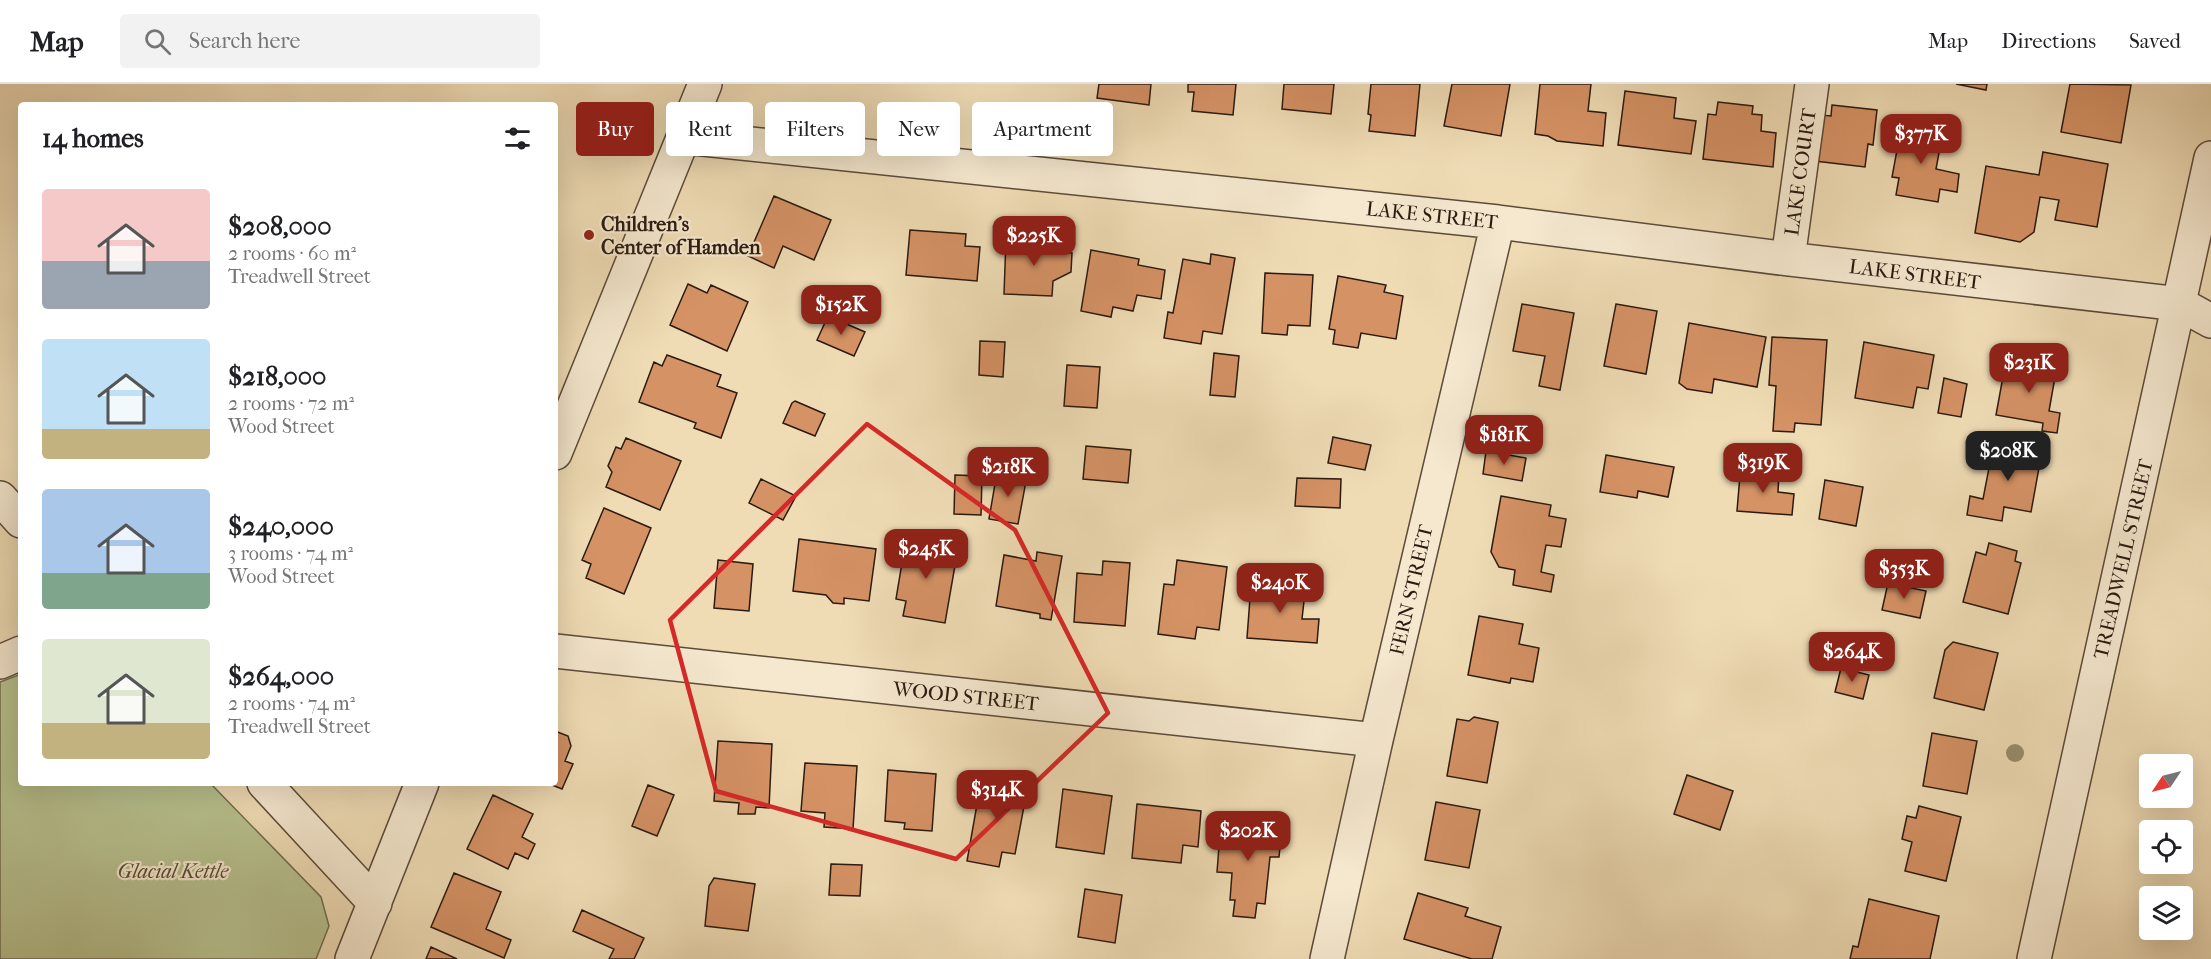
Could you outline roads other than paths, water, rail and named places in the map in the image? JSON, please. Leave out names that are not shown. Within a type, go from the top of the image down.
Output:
[{"type":"street","points":[[698,102],[705,84]]},
{"type":"street","name":"LAKE COURT","points":[[1788,259],[1812,84]]},
{"type":"street","name":"LAKE STREET","points":[[753,144],[1498,222],[1788,259],[2180,304]]},
{"type":"street","points":[[558,446],[676,156]]},
{"type":"street","name":"TREADWELL STREET","points":[[2034,959],[2211,158]]},
{"type":"street","name":"FERN STREET","points":[[1327,959],[1498,222]]},
{"type":"street","points":[[2180,304],[2211,321]]},
{"type":"street","points":[[0,498],[18,517]]},
{"type":"street","name":"WOOD STREET","points":[[558,651],[1376,740]]},
{"type":"street","points":[[0,662],[18,654]]},
{"type":"street","points":[[267,786],[375,903]]},
{"type":"street","points":[[352,959],[421,786]]},
{"type":"place","name":"Children's Center of Hamden","points":[[589,235]]},
{"type":"park label","name":"Glacial Kettle","points":[[173,871]]}]
